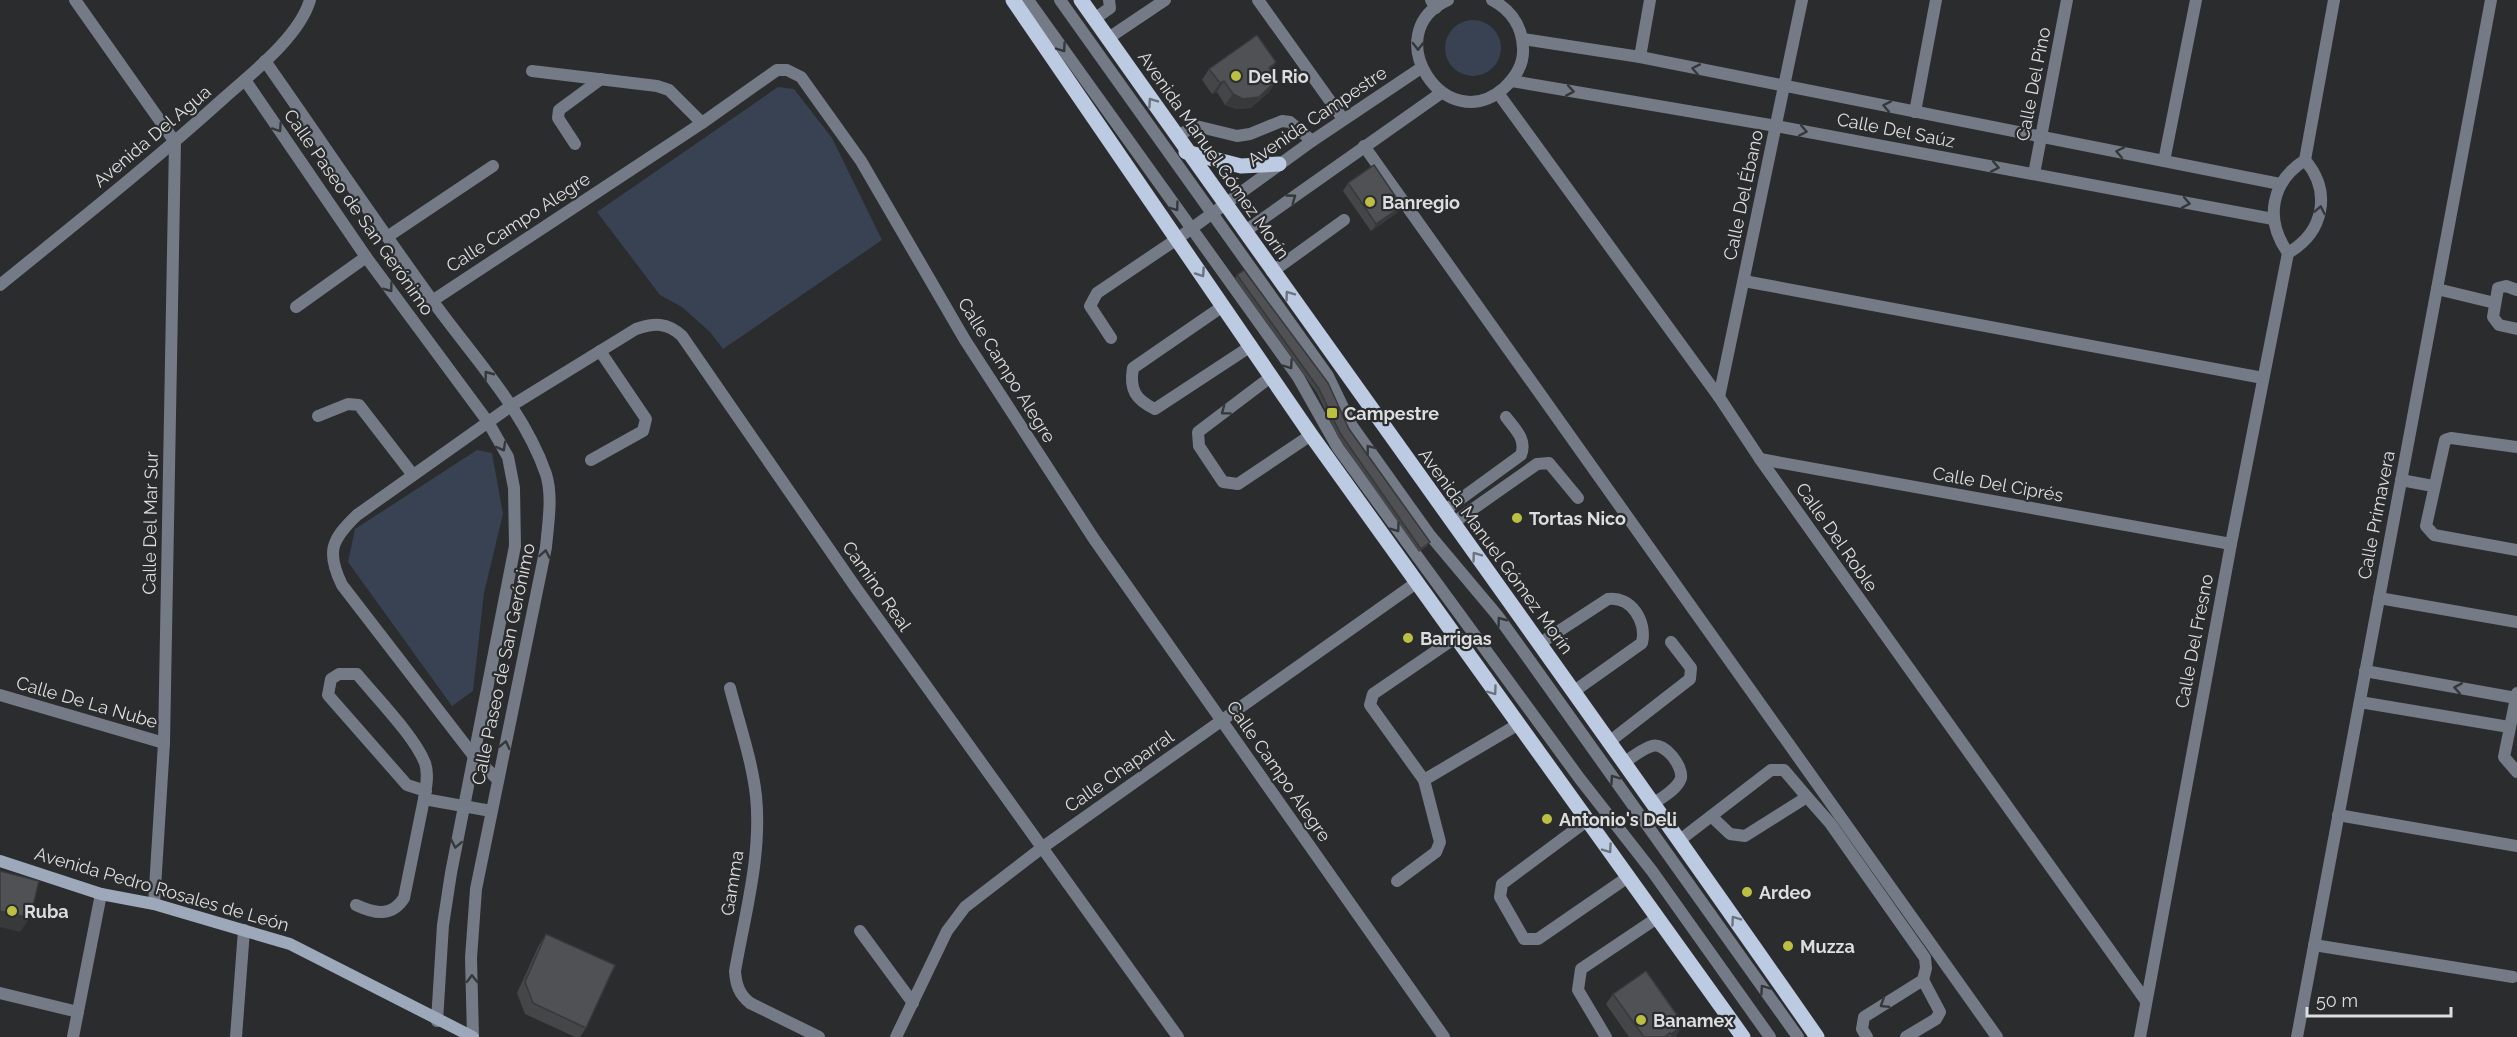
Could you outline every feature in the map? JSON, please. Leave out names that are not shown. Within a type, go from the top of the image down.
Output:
[{"type":"main road","points":[[1013,0],[1311,435],[1743,1037]]},
{"type":"main road","name":"Avenida Manuel Gómez Morín","points":[[1081,0],[1177,136],[1218,208],[1244,232],[1680,840],[1817,1037]]},
{"type":"main road","points":[[1186,152],[1240,166],[1279,164]]},
{"type":"main road","name":"Avenida Pedro Rosales de León","points":[[0,861],[101,894],[154,904],[290,944],[437,1021],[473,1037]]},
{"type":"street","points":[[75,0],[175,142]]},
{"type":"street","name":"Avenida Del Agua","points":[[0,285],[175,142],[245,80],[300,21],[310,0]]},
{"type":"street","points":[[1028,0],[1298,377],[1344,457],[1580,779],[1652,871],[1770,1037]]},
{"type":"street","points":[[1060,0],[1218,208],[1328,376],[1352,426],[1429,534],[1521,648],[1798,1037]]},
{"type":"street","points":[[1094,19],[1110,8],[1109,0]]},
{"type":"street","points":[[1107,39],[1165,0]]},
{"type":"street","points":[[1258,0],[1343,119]]},
{"type":"street","points":[[1448,0],[1433,4],[1418,35],[1417,52],[1421,68],[1429,82],[1441,93],[1470,101],[1498,93],[1512,81],[1520,68],[1523,39],[1519,25],[1498,1]]},
{"type":"street","points":[[1640,57],[1650,0]]},
{"type":"street","name":"Calle Del Ébano","points":[[1719,397],[1802,0]]},
{"type":"street","points":[[1915,112],[1936,0]]},
{"type":"street","name":"Calle Del Pino","points":[[2034,174],[2067,0]]},
{"type":"street","points":[[2164,160],[2196,0]]},
{"type":"street","points":[[2305,160],[2315,171],[2321,186],[2322,202],[2319,218],[2306,239],[2288,253],[2275,231],[2273,219],[2275,195],[2287,174],[2305,160],[2334,0]]},
{"type":"street","name":"Calle Primavera","points":[[2297,1037],[2491,0]]},
{"type":"street","name":"Calle Del Saúz","points":[[1523,39],[1640,57],[2280,184]]},
{"type":"street","name":"Calle Paseo de San Gerónimo","points":[[265,61],[432,301],[511,406],[532,440],[547,477],[549,515],[546,547],[530,637],[497,779],[476,889],[471,958],[473,1037]]},
{"type":"street","name":"Avenida Campestre","points":[[1112,338],[1090,306],[1091,300],[1097,293],[1343,119],[1421,68]]},
{"type":"street","name":"Calle Campo Alegre","points":[[432,301],[702,123],[777,70],[787,70],[801,77],[861,160],[965,340],[1094,539],[1444,1037]]},
{"type":"street","points":[[532,71],[657,86],[669,90],[702,123]]},
{"type":"street","points":[[574,144],[558,118],[559,110],[601,79]]},
{"type":"street","name":"Calle Paseo de San Gerónimo","points":[[245,80],[366,257],[488,422],[508,457],[514,488],[515,546],[472,755],[443,925],[437,1021]]},
{"type":"street","name":"Calle Del Saúz","points":[[1512,81],[1776,126],[2273,219]]},
{"type":"street","points":[[1244,232],[1441,93]]},
{"type":"street","name":"Calle Del Roble","points":[[1498,93],[1719,397],[1760,459],[2146,1001]]},
{"type":"street","points":[[1177,136],[1196,126],[1225,134],[1250,134],[1282,121],[1290,122],[1312,141]]},
{"type":"street","name":"Calle Del Mar Sur","points":[[154,904],[164,743],[175,142]]},
{"type":"street","points":[[1364,146],[1997,1037]]},
{"type":"street","points":[[387,237],[492,166]]},
{"type":"street","points":[[1272,272],[1344,220]]},
{"type":"street","name":"Calle Del Fresno","points":[[2140,1037],[2231,544],[2288,253]]},
{"type":"street","points":[[296,307],[366,257]]},
{"type":"street","points":[[1743,281],[2263,378]]},
{"type":"street","points":[[2517,290],[2501,287],[2494,303],[2493,317],[2495,323],[2517,329]]},
{"type":"street","points":[[2437,290],[2494,303]]},
{"type":"street","points":[[1223,306],[1133,368],[1131,381],[1133,392],[1142,403],[1155,409],[1251,346]]},
{"type":"street","name":"Camino Real","points":[[497,779],[472,755],[342,585],[334,568],[332,549],[345,526],[357,515],[511,406],[636,329],[650,324],[672,327],[681,336],[856,588],[1178,1037]]},
{"type":"street","points":[[591,460],[644,431],[646,425],[646,419],[600,351]]},
{"type":"street","points":[[1272,375],[1198,432],[1199,446],[1223,482],[1238,484],[1311,435]]},
{"type":"street","points":[[318,416],[348,404],[359,405],[413,475]]},
{"type":"street","points":[[1448,517],[1521,456],[1524,447],[1523,440],[1506,417]]},
{"type":"street","points":[[2517,447],[2448,439],[2442,443],[2426,526],[2431,534],[2517,550]]},
{"type":"street","name":"Calle Del Ciprés","points":[[1760,459],[2231,544]]},
{"type":"street","points":[[1448,517],[1537,464],[1549,464],[1556,469],[1578,498]]},
{"type":"street","points":[[2401,480],[2433,486]]},
{"type":"street","name":"Calle Chaparral","points":[[897,1037],[947,931],[958,913],[1042,847],[1416,583]]},
{"type":"street","points":[[1539,644],[1608,598],[1619,597],[1627,601],[1643,625],[1641,643],[1573,692]]},
{"type":"street","points":[[2379,598],[2517,622]]},
{"type":"street","points":[[1397,881],[1436,852],[1441,836],[1424,780],[1370,705],[1370,701],[1373,694],[1455,638]]},
{"type":"street","points":[[1609,742],[1690,680],[1691,668],[1671,642]]},
{"type":"street","points":[[2365,671],[2516,696],[2504,757],[2517,772]]},
{"type":"street","points":[[356,905],[369,911],[384,913],[398,908],[404,898],[425,795],[425,763],[416,746],[357,674],[339,674],[332,679],[328,695],[407,785],[425,795],[491,811]]},
{"type":"street","name":"Gamma","points":[[730,688],[756,794],[757,815],[755,856],[736,981],[744,998],[750,1003],[819,1037]]},
{"type":"street","name":"Calle De La Nube","points":[[0,695],[164,743]]},
{"type":"street","points":[[2360,702],[2509,727]]},
{"type":"street","points":[[1424,780],[1517,724]]},
{"type":"street","points":[[1624,763],[1652,746],[1659,745],[1666,749],[1680,770],[1681,777],[1678,784],[1653,804]]},
{"type":"street","points":[[1680,840],[1771,770],[1784,770],[1830,824],[1925,958],[1926,968],[1923,980],[1940,1012],[1936,1019],[1906,1037]]},
{"type":"street","points":[[1711,816],[1730,834],[1745,836],[1807,796]]},
{"type":"street","points":[[2338,815],[2517,846]]},
{"type":"street","points":[[1588,820],[1502,884],[1500,897],[1524,939],[1538,939],[1628,877]]},
{"type":"street","points":[[73,1037],[101,894]]},
{"type":"street","points":[[1606,1037],[1578,990],[1581,969],[1657,918]]},
{"type":"street","points":[[236,1037],[244,930]]},
{"type":"street","points":[[860,931],[914,1003]]},
{"type":"street","points":[[2314,945],[2513,977]]},
{"type":"street","points":[[1867,1037],[1862,1029],[1864,1017],[1923,980]]},
{"type":"street","points":[[0,993],[78,1012]]},
{"type":"shaded area","points":[[1473,20],[1484,22],[1493,28],[1499,37],[1501,48],[1499,59],[1493,68],[1484,74],[1473,76],[1462,74],[1453,68],[1447,59],[1445,48],[1447,37],[1453,28],[1462,22]]},
{"type":"shaded area","points":[[778,87],[794,89],[832,138],[882,240],[723,349],[710,332],[682,307],[660,295],[597,212]]},
{"type":"shaded area","points":[[477,450],[492,453],[503,514],[484,593],[473,691],[452,706],[348,562],[355,529]]},
{"type":"building","name":"Del Rio","points":[[1257,35],[1276,62],[1269,68],[1277,80],[1259,97],[1243,99],[1233,94],[1224,81],[1220,83],[1209,69]]},
{"type":"building","name":"Banregio","points":[[1374,165],[1402,206],[1376,224],[1348,183]]},
{"type":"building","name":"Campestre","points":[[1244,270],[1328,383],[1349,429],[1430,542],[1421,549],[1340,433],[1319,389],[1237,275]]},
{"type":"building","points":[[0,871],[39,881],[30,918],[0,911]]},
{"type":"building","points":[[546,934],[615,965],[586,1028],[533,1003],[525,982]]},
{"type":"building","name":"Banamex","points":[[1646,971],[1684,1025],[1665,1037],[1644,1037],[1613,994]]},
{"type":"place","name":"Del Rio","points":[[1236,76]]},
{"type":"place","name":"Banregio","points":[[1370,202]]},
{"type":"place","name":"Campestre","points":[[1332,413]]},
{"type":"place","name":"Tortas Nico","points":[[1517,518]]},
{"type":"place","name":"Barrigas","points":[[1408,638]]},
{"type":"place","name":"Antonio's Deli","points":[[1547,819]]},
{"type":"place","name":"Ardeo","points":[[1747,892]]},
{"type":"place","name":"Ruba","points":[[12,911]]},
{"type":"place","name":"Muzza","points":[[1788,946]]},
{"type":"place","name":"Banamex","points":[[1641,1020]]}]
